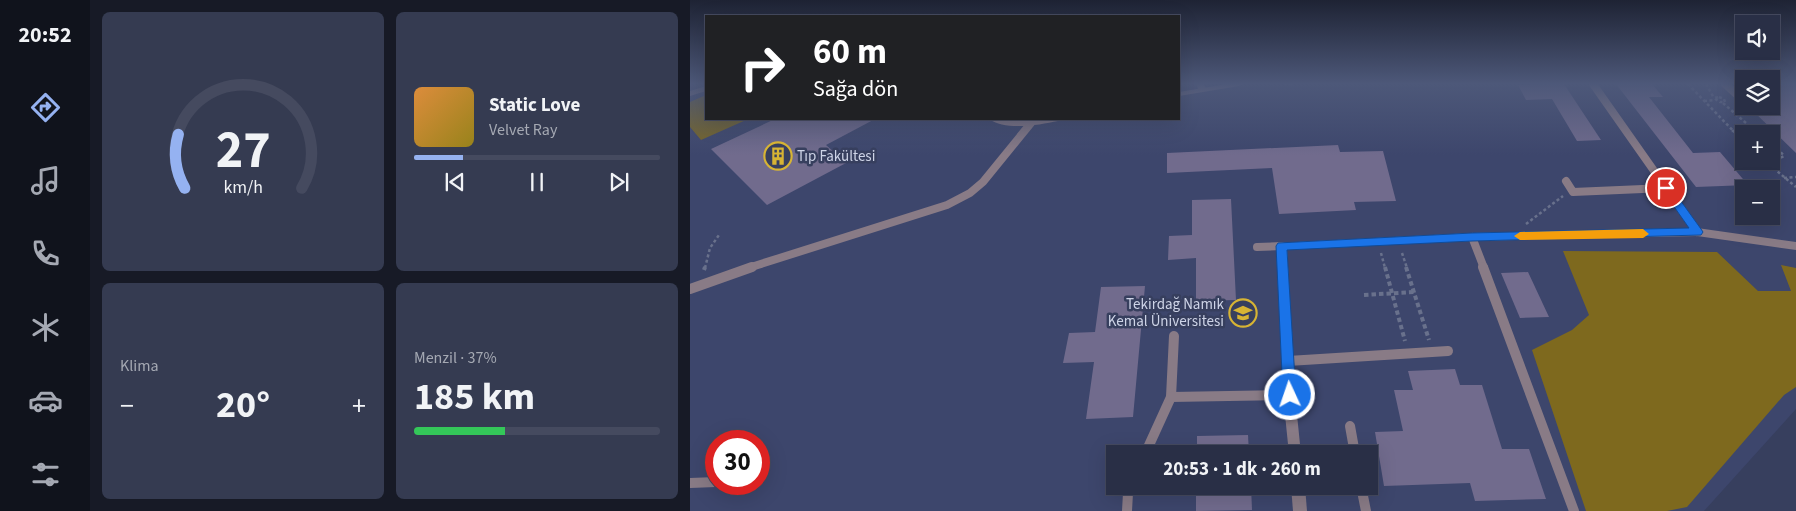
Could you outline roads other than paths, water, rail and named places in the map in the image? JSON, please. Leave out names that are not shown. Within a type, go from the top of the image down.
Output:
[{"type":"street","points":[[998,120],[1032,124],[1050,120]]},
{"type":"street","points":[[1294,445],[1282,246],[1472,237],[1697,232],[1796,246]]},
{"type":"street","points":[[1299,495],[1300,511]]},
{"type":"lane","points":[[1610,108],[1697,232]]},
{"type":"lane","points":[[690,289],[947,205],[970,193],[983,182],[1032,124]]},
{"type":"lane","points":[[1566,181],[1573,192],[1666,188]]},
{"type":"lane","points":[[1472,237],[1574,511]]},
{"type":"lane","points":[[1257,247],[1282,246]]},
{"type":"lane","points":[[1149,445],[1171,396],[1174,336]]},
{"type":"lane","points":[[1288,361],[1448,351]]},
{"type":"lane","points":[[1171,396],[1290,395]]},
{"type":"lane","points":[[1350,426],[1353,445]]},
{"type":"lane","points":[[690,483],[705,482]]},
{"type":"lane","points":[[1126,511],[1128,495]]},
{"type":"lane","points":[[1363,495],[1366,511]]},
{"type":"place","name":"Tıp Fakültesi","points":[[778,156]]},
{"type":"place","name":"Tekirdağ Namık Kemal Üniversitesi","points":[[1243,313]]}]
